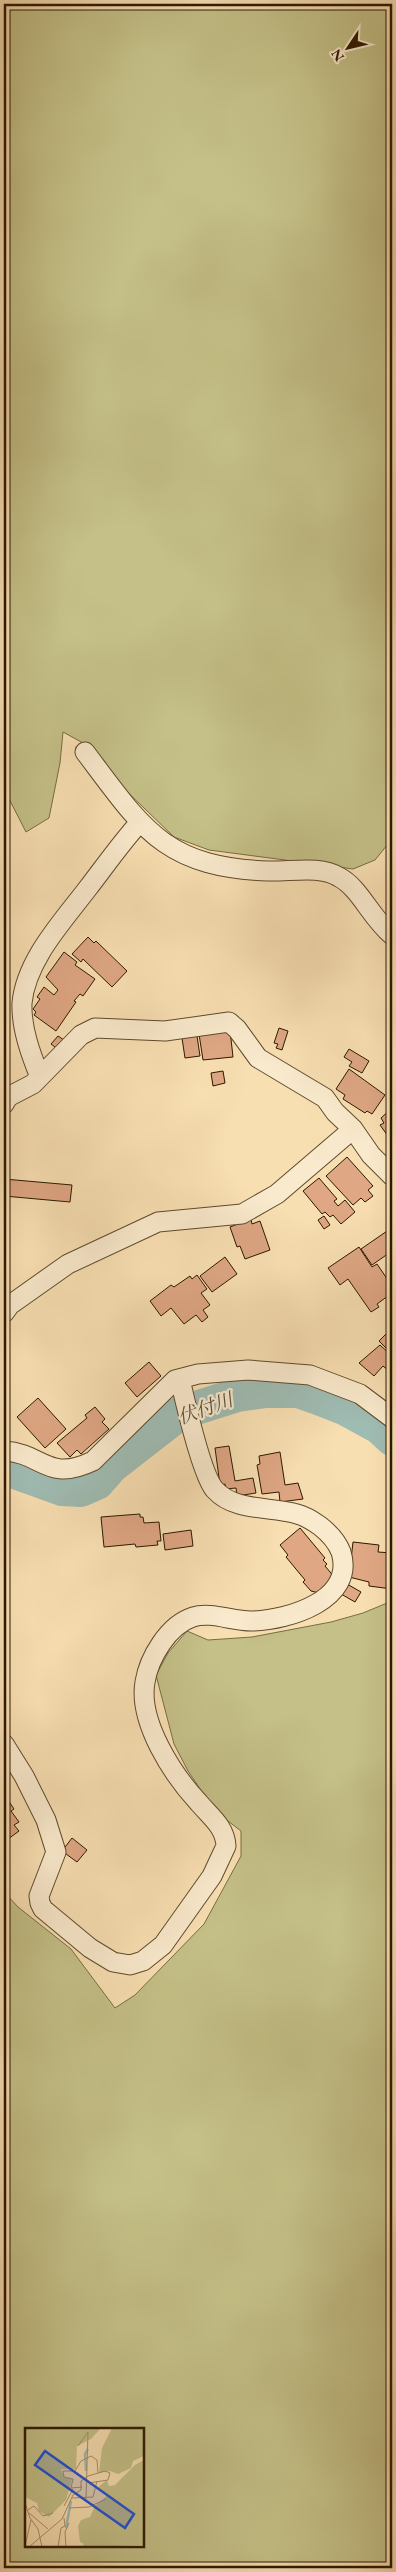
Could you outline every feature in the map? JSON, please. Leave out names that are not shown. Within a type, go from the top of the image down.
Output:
[{"type":"street","points":[[85,752],[140,822],[168,847],[207,864],[250,870],[322,870],[338,876],[352,886],[373,917],[392,935]]},
{"type":"street","points":[[40,1077],[30,1053],[22,1004],[28,978],[61,924],[121,843],[140,822]]},
{"type":"street","points":[[5,1099],[40,1077],[81,1035],[96,1028],[165,1031],[229,1022],[237,1029],[258,1058],[325,1098],[335,1112],[353,1129],[371,1154],[392,1176]]},
{"type":"street","points":[[6,1306],[68,1264],[158,1222],[242,1214],[277,1194],[353,1129]]},
{"type":"street","points":[[4,1451],[12,1451],[66,1471],[78,1468],[93,1461],[175,1380],[198,1374],[248,1370],[310,1375],[360,1394],[392,1418]]},
{"type":"street","points":[[4,1744],[24,1776],[46,1820],[56,1852],[39,1896],[43,1909],[90,1948],[113,1962],[130,1965],[143,1961],[163,1945],[212,1876],[226,1846],[222,1830],[186,1788],[154,1735],[147,1708],[145,1683],[151,1664],[170,1633],[179,1624],[194,1616],[251,1621],[288,1615],[324,1600],[338,1585],[342,1570],[341,1552],[330,1534],[310,1519],[298,1514],[247,1505],[222,1497],[213,1488],[187,1410],[180,1379]]},
{"type":"shaded area","points":[[4,4],[392,4],[392,839],[375,860],[353,869],[209,850],[174,837],[116,781],[102,760],[83,743],[63,732],[60,763],[49,818],[26,832],[4,789]]},
{"type":"shaded area","points":[[392,1601],[392,2568],[4,2568],[4,1863],[5,1893],[18,1907],[71,1949],[115,2008],[135,1995],[204,1924],[241,1856],[241,1831],[215,1811],[188,1771],[174,1744],[156,1675],[168,1653],[187,1631],[208,1640],[252,1637],[331,1622],[363,1613]]},
{"type":"building","points":[[88,937],[94,943],[96,941],[127,971],[112,987],[83,959],[81,962],[72,954]]},
{"type":"building","points":[[64,952],[77,962],[75,965],[95,979],[83,996],[80,994],[74,1001],[76,1002],[56,1031],[34,1015],[36,1012],[33,1009],[40,999],[37,997],[44,987],[54,995],[58,990],[46,977]]},
{"type":"building","points":[[279,1028],[288,1031],[282,1050],[276,1048],[278,1044],[274,1043]]},
{"type":"building","points":[[230,1030],[233,1057],[203,1060],[199,1034]]},
{"type":"building","points":[[58,1036],[67,1042],[60,1051],[51,1044]]},
{"type":"building","points":[[197,1036],[200,1056],[185,1058],[182,1038]]},
{"type":"building","points":[[349,1049],[369,1061],[362,1073],[349,1066],[352,1062],[344,1057]]},
{"type":"building","points":[[349,1069],[385,1095],[372,1114],[367,1111],[365,1113],[343,1099],[345,1095],[336,1089]]},
{"type":"building","points":[[223,1071],[225,1083],[213,1086],[211,1073]]},
{"type":"building","points":[[392,1108],[392,1136],[388,1136],[380,1125],[384,1123],[381,1118]]},
{"type":"building","points":[[347,1157],[373,1186],[368,1190],[373,1196],[365,1202],[361,1198],[353,1205],[326,1176]]},
{"type":"building","points":[[319,1178],[337,1199],[334,1201],[338,1206],[345,1200],[355,1212],[341,1224],[333,1215],[330,1217],[325,1212],[322,1214],[303,1191]]},
{"type":"building","points":[[4,1179],[72,1185],[70,1202],[4,1196]]},
{"type":"building","points":[[324,1216],[330,1225],[324,1229],[318,1220]]},
{"type":"building","points":[[251,1219],[252,1224],[260,1221],[270,1250],[245,1259],[240,1246],[237,1247],[230,1227]]},
{"type":"building","points":[[390,1229],[392,1232],[392,1251],[372,1265],[361,1249]]},
{"type":"building","points":[[359,1247],[372,1267],[377,1264],[392,1286],[392,1293],[377,1304],[379,1307],[371,1312],[348,1279],[340,1285],[328,1268]]},
{"type":"building","points":[[225,1257],[237,1274],[212,1292],[200,1276]]},
{"type":"building","points":[[197,1275],[207,1289],[201,1293],[210,1305],[203,1310],[208,1317],[202,1322],[196,1315],[184,1324],[171,1308],[161,1316],[150,1301],[171,1285],[174,1287],[190,1276],[192,1279]]},
{"type":"building","points":[[392,1328],[392,1354],[379,1341]]},
{"type":"building","points":[[380,1345],[392,1356],[392,1371],[383,1366],[374,1376],[359,1363]]},
{"type":"building","points":[[149,1362],[161,1376],[137,1397],[125,1383]]},
{"type":"building","points":[[38,1398],[66,1429],[45,1448],[17,1417]]},
{"type":"building","points":[[95,1407],[105,1419],[102,1422],[109,1429],[81,1454],[77,1450],[70,1457],[57,1443],[87,1418],[85,1415]]},
{"type":"building","points":[[229,1446],[235,1481],[253,1478],[256,1493],[237,1496],[236,1488],[226,1489],[225,1484],[220,1485],[215,1448]]},
{"type":"building","points":[[280,1452],[285,1485],[298,1483],[303,1499],[280,1502],[279,1492],[262,1494],[257,1465],[260,1464],[259,1456]]},
{"type":"building","points":[[140,1514],[140,1517],[143,1517],[144,1523],[159,1522],[161,1541],[157,1541],[158,1545],[136,1547],[135,1544],[104,1547],[101,1517]]},
{"type":"building","points":[[300,1528],[325,1558],[323,1560],[327,1564],[325,1566],[336,1579],[319,1593],[311,1591],[303,1582],[305,1580],[286,1557],[288,1555],[280,1545]]},
{"type":"building","points":[[191,1530],[193,1546],[165,1550],[163,1534]]},
{"type":"building","points":[[353,1542],[379,1545],[378,1552],[392,1553],[392,1589],[369,1586],[369,1582],[349,1577]]},
{"type":"building","points":[[347,1584],[361,1592],[355,1602],[341,1594]]},
{"type":"building","points":[[4,1794],[14,1809],[11,1811],[19,1822],[14,1825],[19,1831],[4,1842]]},
{"type":"building","points":[[72,1838],[87,1850],[77,1862],[62,1851]]},
{"type":"waterway","name":"伏付川","points":[[4,1468],[62,1489],[81,1490],[97,1483],[112,1466],[180,1413],[237,1395],[266,1391],[298,1391],[318,1398],[346,1409],[379,1427],[392,1439]]}]
